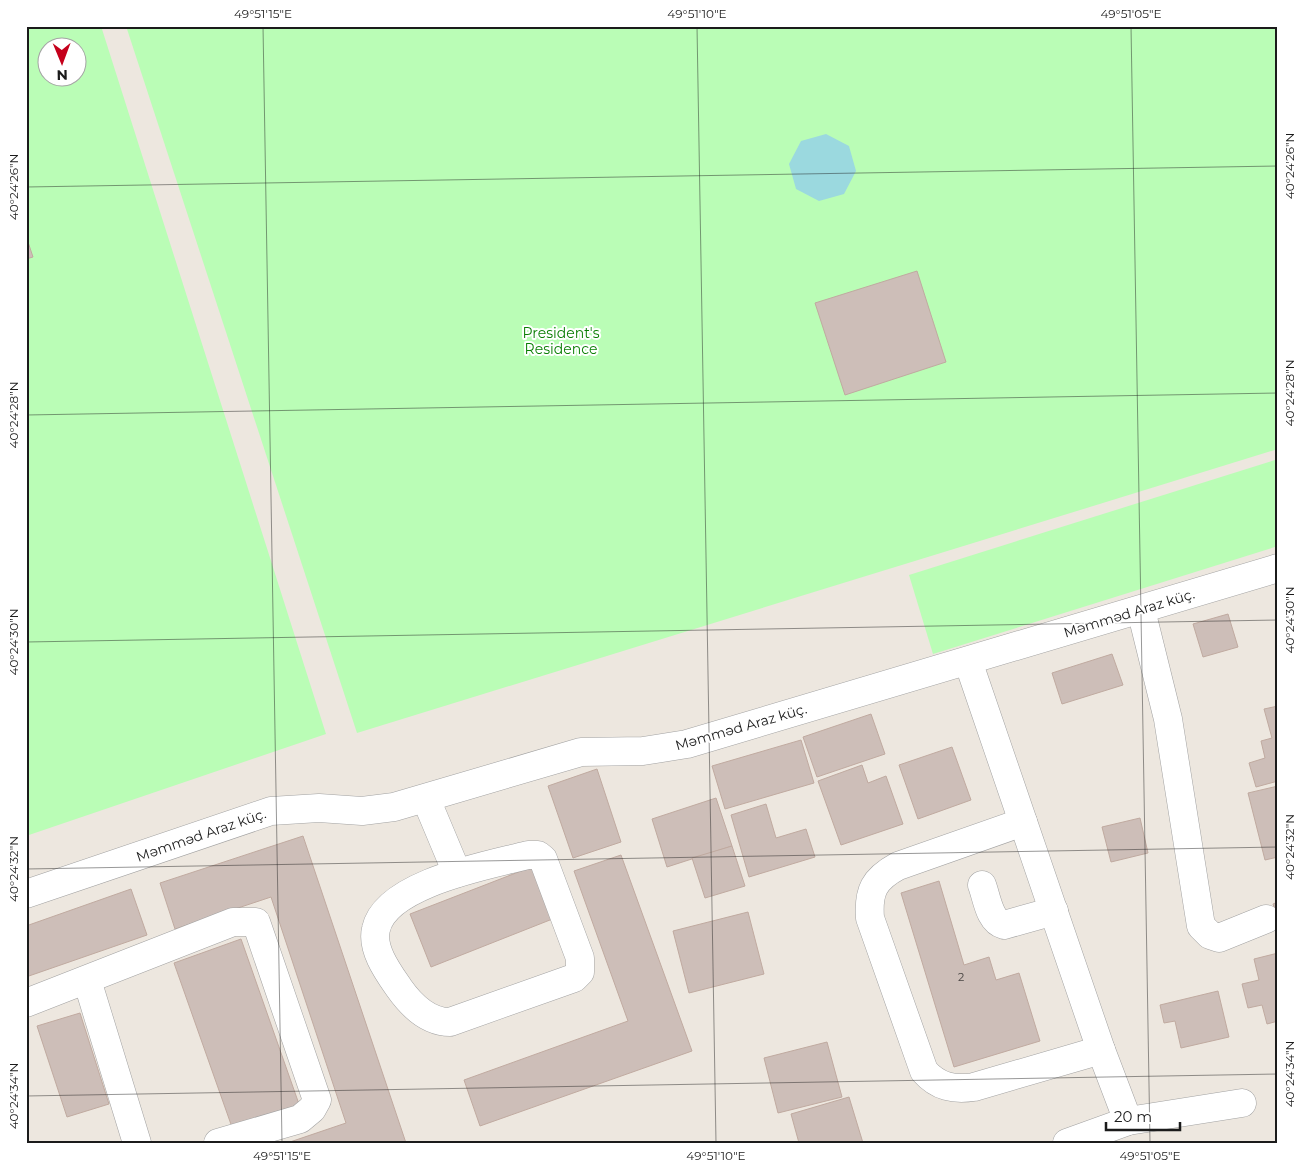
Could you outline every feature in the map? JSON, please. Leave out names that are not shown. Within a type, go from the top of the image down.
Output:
[{"type":"street","name":"Məmməd Araz küç.","points":[[26,894],[271,811],[319,808],[362,811],[394,807],[581,752],[643,751],[687,744],[1278,568]]},
{"type":"street","points":[[1141,610],[1168,719],[1201,926],[1210,935],[1219,938],[1266,919]]},
{"type":"street","points":[[968,661],[1101,1050],[1128,1121]]},
{"type":"street","points":[[426,799],[457,873]]},
{"type":"street","points":[[1023,822],[898,866],[884,874],[874,886],[871,895],[870,918],[924,1071],[932,1080],[957,1089],[974,1087],[1101,1050]]},
{"type":"street","points":[[528,855],[538,855],[543,859],[580,958],[580,972],[574,978],[450,1022],[436,1022],[418,1009],[404,994],[386,968],[376,943],[376,928],[384,914],[403,896],[423,885],[457,873],[528,855]]},
{"type":"street","points":[[982,885],[993,918],[998,923],[1004,925],[1054,911]]},
{"type":"street","points":[[26,1002],[233,922],[256,922],[317,1100],[312,1110],[300,1119],[218,1143]]},
{"type":"street","points":[[87,980],[137,1143]]},
{"type":"street","points":[[1067,1143],[1128,1121],[1242,1103]]},
{"type":"green space","points":[[26,26],[101,26],[326,734],[26,836]]},
{"type":"green space","name":"President's Residence","points":[[126,26],[1278,26],[1278,449],[357,733]]},
{"type":"green space","points":[[1278,459],[1278,546],[933,654],[909,575]]},
{"type":"water","points":[[826,134],[849,146],[856,171],[844,194],[819,201],[796,189],[789,164],[801,141]]},
{"type":"building","points":[[26,236],[33,257],[26,259]]},
{"type":"building","points":[[917,271],[946,362],[845,395],[815,303]]},
{"type":"building","points":[[1228,614],[1238,647],[1203,657],[1193,624]]},
{"type":"building","points":[[1112,654],[1123,685],[1062,704],[1052,673]]},
{"type":"building","points":[[1278,706],[1278,781],[1256,787],[1249,763],[1265,758],[1261,741],[1272,738],[1264,709]]},
{"type":"building","points":[[871,714],[885,754],[817,777],[803,737]]},
{"type":"building","points":[[801,740],[814,783],[725,809],[712,766]]},
{"type":"building","points":[[952,747],[971,800],[918,819],[899,765]]},
{"type":"building","points":[[862,765],[868,783],[886,776],[903,824],[841,845],[818,781]]},
{"type":"building","points":[[597,769],[621,842],[573,858],[548,786]]},
{"type":"building","points":[[1278,786],[1278,857],[1265,860],[1248,793]]},
{"type":"building","points":[[716,798],[732,846],[667,867],[652,819]]},
{"type":"building","points":[[766,804],[776,838],[806,829],[815,857],[749,877],[731,815]]},
{"type":"building","points":[[1140,818],[1148,853],[1111,862],[1102,827]]},
{"type":"building","points":[[303,836],[406,1143],[287,1143],[346,1123],[271,897],[175,929],[160,883]]},
{"type":"building","points":[[732,846],[745,886],[705,898],[692,858]]},
{"type":"building","points":[[621,855],[692,1051],[480,1126],[464,1080],[628,1021],[574,871]]},
{"type":"building","points":[[534,866],[555,918],[431,967],[410,914]]},
{"type":"building","points":[[939,881],[964,965],[989,957],[996,980],[1019,973],[1040,1041],[954,1067],[901,893]]},
{"type":"building","points":[[131,889],[147,935],[26,977],[26,926]]},
{"type":"building","points":[[1278,902],[1278,920],[1273,904]]},
{"type":"building","points":[[748,912],[764,974],[689,993],[673,931]]},
{"type":"building","points":[[241,939],[300,1107],[233,1130],[174,963]]},
{"type":"building","points":[[1278,953],[1278,1021],[1267,1024],[1262,1005],[1248,1008],[1242,984],[1259,980],[1254,959]]},
{"type":"building","points":[[1218,991],[1229,1037],[1181,1048],[1175,1021],[1164,1023],[1160,1005]]},
{"type":"building","points":[[80,1013],[109,1104],[67,1117],[37,1026]]},
{"type":"building","points":[[827,1042],[842,1097],[778,1113],[764,1058]]},
{"type":"building","points":[[849,1097],[863,1143],[799,1143],[791,1114]]}]
